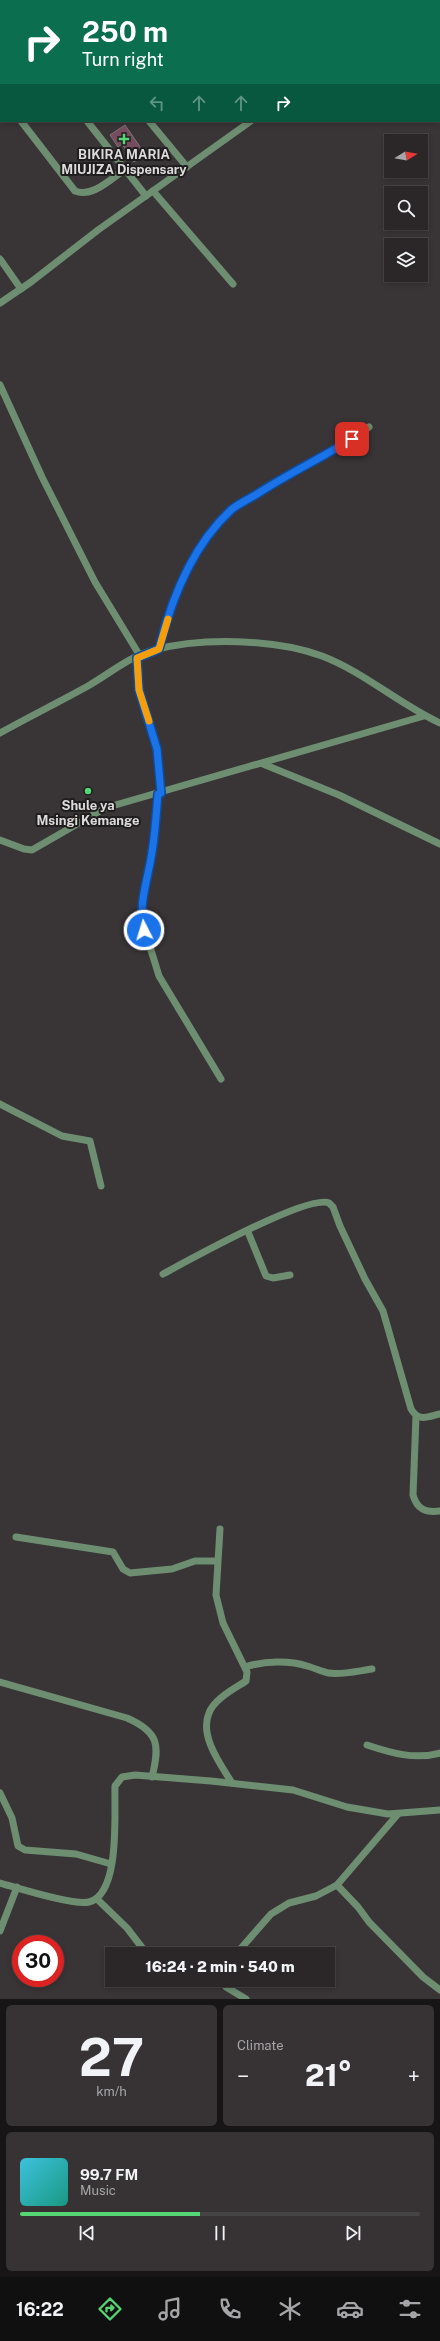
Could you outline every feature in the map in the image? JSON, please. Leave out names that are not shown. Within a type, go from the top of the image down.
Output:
[{"type":"street","points":[[21,122],[75,191],[80,193],[96,190],[124,170]]},
{"type":"street","points":[[88,122],[124,170],[146,196]]},
{"type":"street","points":[[150,122],[187,167]]},
{"type":"street","points":[[0,303],[250,122]]},
{"type":"street","points":[[153,191],[233,284]]},
{"type":"street","points":[[0,259],[20,289]]},
{"type":"street","points":[[0,384],[42,477],[95,582],[138,657],[139,690],[157,749],[159,793],[144,895],[142,921],[159,976],[221,1079]]},
{"type":"street","points":[[159,649],[164,628],[182,582],[208,536],[232,510],[285,476],[326,455],[369,427]]},
{"type":"street","points":[[0,733],[138,657],[159,649],[195,644],[242,642],[278,644],[322,657],[385,690],[424,716],[440,723]]},
{"type":"street","points":[[0,840],[24,849],[32,850],[105,808],[263,764],[424,716]]},
{"type":"street","points":[[263,764],[339,794],[440,844]]},
{"type":"street","points":[[0,1104],[62,1136],[90,1141],[102,1186]]},
{"type":"street","points":[[163,1274],[285,1213],[316,1202],[324,1201],[333,1207],[353,1256],[383,1311],[405,1381],[409,1403],[416,1416],[413,1495],[416,1505],[422,1509],[432,1512],[440,1511]]},
{"type":"street","points":[[248,1232],[266,1276],[273,1278],[290,1275]]},
{"type":"street","points":[[416,1416],[420,1418],[440,1414]]},
{"type":"street","points":[[220,1529],[216,1595],[223,1623],[245,1667],[246,1681],[214,1706],[208,1713],[207,1723],[209,1743],[214,1755],[232,1783]]},
{"type":"street","points":[[16,1537],[113,1552],[123,1569],[130,1573],[172,1569],[195,1561],[217,1561]]},
{"type":"street","points":[[245,1667],[262,1663],[283,1663],[307,1666],[329,1673],[343,1673],[372,1669]]},
{"type":"street","points":[[0,1682],[127,1718],[144,1726],[154,1736],[157,1745],[157,1758],[152,1777]]},
{"type":"street","points":[[367,1745],[402,1755],[419,1757],[440,1753]]},
{"type":"street","points":[[0,1883],[80,1903],[97,1899],[103,1893],[111,1864],[116,1836],[116,1782],[122,1777],[128,1776],[232,1783],[293,1790],[347,1807],[388,1814],[440,1810]]},
{"type":"street","points":[[0,1793],[12,1818],[18,1846],[25,1850],[76,1854],[111,1864]]},
{"type":"street","points":[[242,1947],[271,1914],[289,1904],[316,1896],[337,1885],[398,1814]]},
{"type":"street","points":[[337,1885],[358,1907],[369,1922],[423,1977],[440,1990]]},
{"type":"street","points":[[0,1931],[17,1887]]},
{"type":"street","points":[[97,1899],[126,1928],[141,1947]]},
{"type":"street","points":[[226,1987],[246,1999]]},
{"type":"building","name":"BIKIRA MARIA MIUJIZA Dispensary","points":[[125,125],[145,154],[134,162],[122,144],[118,147],[110,135]]},
{"type":"slow traffic","points":[[149,721],[139,690],[137,658],[159,649],[164,628],[168,619]]},
{"type":"place","name":"BIKIRA MARIA MIUJIZA Dispensary","points":[[124,139]]},
{"type":"place","name":"Shule ya Msingi Kemange","points":[[88,791]]},
{"type":"route","points":[[144,930],[142,921],[144,895],[151,859],[158,794],[161,793],[157,749],[139,690],[137,658],[159,649],[164,628],[182,582],[208,536],[232,510],[285,476],[326,455],[352,439]]}]
